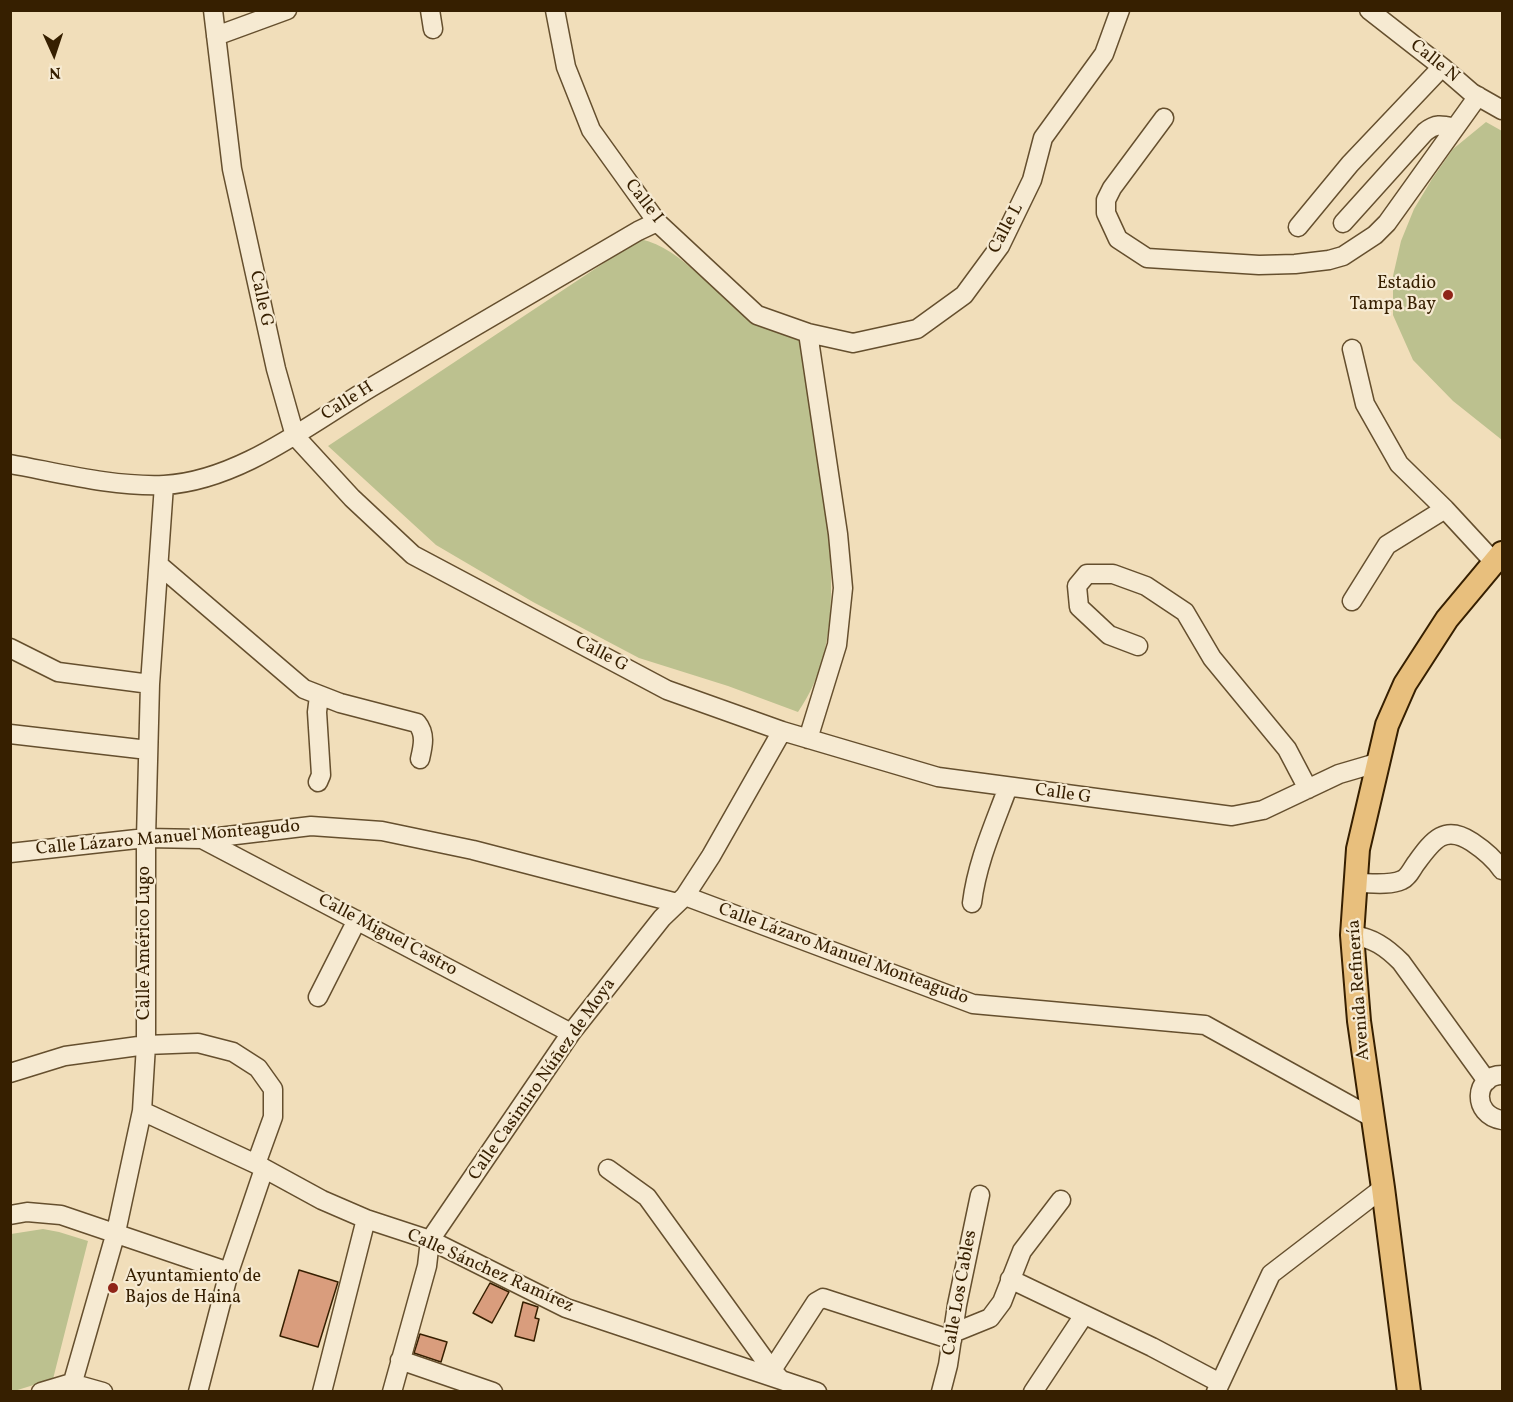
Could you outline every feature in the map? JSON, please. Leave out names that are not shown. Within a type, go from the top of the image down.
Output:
[{"type":"main road","name":"Avenida Refinería","points":[[1409,1392],[1359,1021],[1352,935],[1358,849],[1387,725],[1405,684],[1448,619],[1498,558]]},
{"type":"street","name":"Calle G","points":[[213,10],[232,169],[276,369],[295,436],[352,498],[413,555],[667,690],[782,731],[938,777],[1232,816],[1263,810],[1339,774],[1380,762]]},
{"type":"street","points":[[216,36],[287,10]]},
{"type":"street","points":[[430,10],[433,29]]},
{"type":"street","name":"Calle I","points":[[555,10],[566,67],[591,130],[657,222],[757,315],[808,333]]},
{"type":"street","name":"Calle L","points":[[808,333],[853,343],[917,329],[964,295],[1000,246],[1032,180],[1043,138],[1104,54],[1120,10]]},
{"type":"street","name":"Calle N","points":[[1369,10],[1478,96],[1503,110]]},
{"type":"street","points":[[1298,227],[1350,164],[1442,67]]},
{"type":"street","points":[[1164,118],[1112,188],[1106,200],[1106,213],[1118,240],[1147,258],[1259,265],[1295,264],[1343,256],[1375,235],[1387,223],[1478,96]]},
{"type":"street","points":[[1343,223],[1432,126],[1439,124],[1455,128]]},
{"type":"street","name":"Calle H","points":[[10,464],[122,483],[164,485],[209,476],[269,451],[343,404],[657,222]]},
{"type":"street","points":[[808,333],[838,534],[843,588],[837,645],[808,739]]},
{"type":"street","points":[[1352,349],[1365,404],[1400,464],[1498,558]]},
{"type":"street","name":"Calle Américo Lugo","points":[[70,1387],[116,1232],[142,1111],[146,1045],[146,838],[150,684],[164,485]]},
{"type":"street","points":[[1352,601],[1387,545],[1445,509]]},
{"type":"street","points":[[159,565],[286,676],[304,689],[319,696],[417,723],[422,729],[424,745],[420,759]]},
{"type":"street","points":[[1138,646],[1109,635],[1079,607],[1077,586],[1087,574],[1113,574],[1146,586],[1185,612],[1212,658],[1287,749],[1308,789]]},
{"type":"street","points":[[10,648],[58,672],[150,684]]},
{"type":"street","points":[[318,782],[321,775],[317,712],[319,696]]},
{"type":"street","name":"Calle Casimiro Núñez de Moya","points":[[392,1392],[428,1266],[430,1240],[571,1033],[662,918],[681,900],[711,855],[782,731]]},
{"type":"street","points":[[10,735],[148,750]]},
{"type":"street","points":[[972,903],[975,879],[981,859],[1008,787]]},
{"type":"street","name":"Calle Lázaro Manuel Monteagudo","points":[[10,853],[146,838],[202,839],[311,826],[382,831],[473,850],[681,900],[973,1004],[1205,1025],[1373,1118]]},
{"type":"street","points":[[1356,883],[1386,883],[1402,880],[1437,839],[1447,833],[1461,835],[1496,861],[1503,870]]},
{"type":"street","name":"Calle Miguel Castro","points":[[202,839],[571,1033]]},
{"type":"street","points":[[318,997],[357,920]]},
{"type":"street","points":[[1352,935],[1368,938],[1386,947],[1401,962],[1495,1078],[1480,1090],[1480,1101],[1484,1112],[1493,1119],[1503,1120]]},
{"type":"street","points":[[10,1073],[65,1056],[146,1045],[198,1043],[233,1052],[258,1068],[273,1089],[273,1117],[198,1392]]},
{"type":"street","name":"Calle Sánchez Ramírez","points":[[142,1111],[260,1166],[322,1200],[366,1220],[430,1240],[566,1308],[776,1375],[817,1392]]},
{"type":"street","points":[[608,1169],[647,1197],[776,1375],[816,1302],[823,1298],[952,1336],[990,1318],[1002,1302],[1022,1251],[1061,1200]]},
{"type":"street","points":[[1010,1279],[1152,1347],[1218,1387],[1270,1274],[1383,1188]]},
{"type":"street","name":"Calle Los Cables","points":[[941,1392],[980,1194]]},
{"type":"street","points":[[10,1215],[27,1212],[61,1215],[229,1272]]},
{"type":"street","points":[[322,1392],[366,1220]]},
{"type":"street","points":[[1033,1392],[1084,1315]]},
{"type":"street","points":[[400,1360],[493,1392]]},
{"type":"street","points":[[40,1392],[70,1387],[103,1392]]},
{"type":"green space","name":"Estadio Tampa Bay","points":[[1486,122],[1502,131],[1502,440],[1453,401],[1413,360],[1393,315],[1393,276],[1401,241],[1414,209],[1453,149]]},
{"type":"green space","points":[[640,239],[671,252],[723,297],[751,316],[804,336],[828,529],[831,593],[824,656],[813,685],[798,712],[728,686],[639,658],[533,602],[436,545],[328,446]]},
{"type":"green space","points":[[43,1229],[88,1241],[53,1379],[11,1392],[11,1234]]},
{"type":"building","points":[[299,1270],[338,1282],[318,1347],[280,1336]]},
{"type":"building","points":[[490,1283],[509,1292],[492,1323],[473,1313]]},
{"type":"building","points":[[523,1302],[538,1307],[535,1318],[539,1319],[534,1341],[515,1336]]},
{"type":"building","points":[[420,1334],[447,1342],[441,1362],[414,1353]]},
{"type":"place","name":"Estadio Tampa Bay","points":[[1448,295]]},
{"type":"place","name":"Ayuntamiento de Bajos de Haina","points":[[113,1288]]}]
